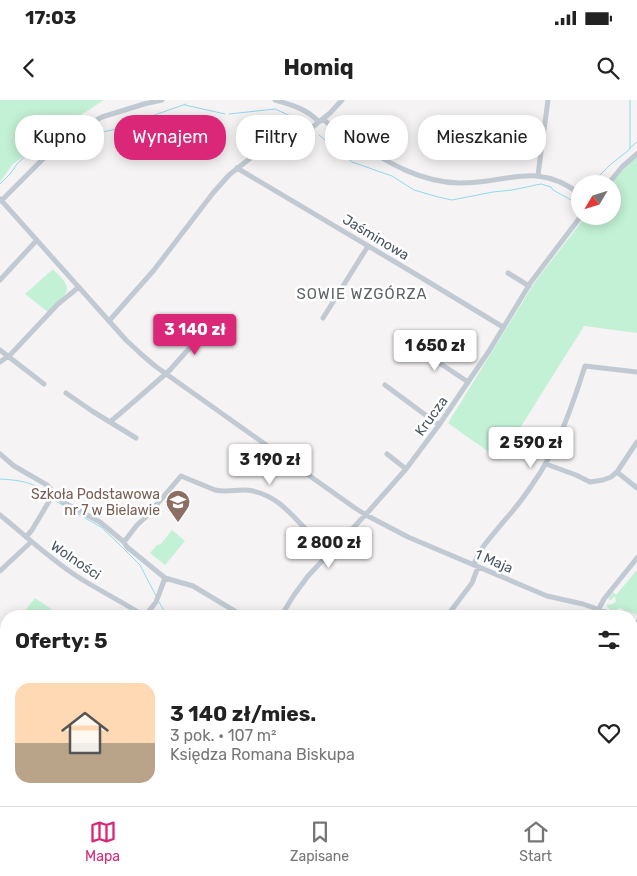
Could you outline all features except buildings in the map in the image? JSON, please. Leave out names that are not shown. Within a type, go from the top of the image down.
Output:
[{"type":"street","points":[[1,200],[71,134],[102,117],[162,100]]},
{"type":"street","points":[[275,100],[313,115],[389,163],[422,177],[459,183],[538,175],[562,182],[571,188]]},
{"type":"street","points":[[109,321],[162,260],[227,177],[256,155],[299,136],[321,121],[342,100]]},
{"type":"street","points":[[538,175],[548,100]]},
{"type":"street","points":[[615,175],[637,154]]},
{"type":"street","name":"Jaśminowa","points":[[237,168],[503,327]]},
{"type":"street","name":"1 Maja","points":[[1,200],[138,352],[166,374],[366,515],[408,537],[547,596],[599,609]]},
{"type":"street","name":"Krucza","points":[[285,610],[303,581],[366,515],[406,469],[468,382],[529,286],[575,225]]},
{"type":"street","points":[[0,280],[37,240]]},
{"type":"street","points":[[323,318],[368,246]]},
{"type":"street","points":[[508,273],[529,286]]},
{"type":"street","points":[[0,362],[58,304],[78,287]]},
{"type":"street","points":[[110,422],[166,374],[202,334]]},
{"type":"street","points":[[414,346],[468,382]]},
{"type":"street","points":[[0,350],[44,384]]},
{"type":"street","points":[[451,610],[472,583],[476,566],[485,545],[513,511],[546,464],[567,417],[585,366],[637,372]]},
{"type":"street","points":[[385,385],[439,425]]},
{"type":"street","points":[[66,393],[136,438]]},
{"type":"street","points":[[546,464],[590,482],[603,480],[617,472],[637,442]]},
{"type":"street","points":[[0,454],[14,466],[46,485],[63,502],[100,522],[165,578],[193,586],[232,610]]},
{"type":"street","points":[[386,454],[406,469]]},
{"type":"street","points":[[617,472],[637,488]]},
{"type":"street","points":[[124,542],[181,476],[220,492],[244,490],[263,494],[274,499],[284,506],[316,539],[332,551]]},
{"type":"street","points":[[26,537],[54,493]]},
{"type":"street","name":"Wolności","points":[[0,515],[52,559],[75,575],[136,610]]},
{"type":"street","points":[[0,571],[31,542]]},
{"type":"street","points":[[599,609],[604,599],[637,558]]},
{"type":"street","points":[[150,610],[159,596],[165,578]]},
{"type":"green space","points":[[0,100],[104,100],[81,115],[15,115],[15,160],[18,160],[12,165],[0,182]]},
{"type":"green space","points":[[637,157],[637,333],[584,326],[500,460],[448,423],[535,282],[579,225],[621,225],[621,175],[618,175]]},
{"type":"green space","points":[[53,269],[63,280],[67,289],[66,293],[48,312],[25,294]]},
{"type":"green space","points":[[172,530],[185,541],[165,565],[150,553],[158,544],[160,545]]},
{"type":"green space","points":[[637,570],[637,610],[609,609],[607,604],[610,605],[616,602],[615,596],[611,600],[608,599],[613,592],[616,595]]},
{"type":"green space","points":[[35,598],[53,610],[26,610]]},
{"type":"waterway","points":[[600,175],[630,149],[630,100]]},
{"type":"waterway","points":[[104,132],[186,104]]},
{"type":"waterway","points":[[185,105],[225,114]]},
{"type":"waterway","points":[[229,114],[275,109],[288,115]]},
{"type":"waterway","points":[[319,135],[352,162],[392,176],[414,190],[438,197],[452,200],[541,184],[551,187],[571,200]]},
{"type":"waterway","points":[[630,148],[637,142]]},
{"type":"waterway","points":[[0,184],[21,160]]},
{"type":"waterway","points":[[0,479],[33,484],[49,495]]},
{"type":"waterway","points":[[53,499],[101,527],[118,543],[140,565],[156,596]]},
{"type":"waterway","points":[[159,602],[164,610]]},
{"type":"place","name":"Szkoła Podstawowa nr 7 w Bielawie","points":[[178,523]]},
{"type":"district","name":"SOWIE WZGÓRZA","points":[[362,294]]}]
